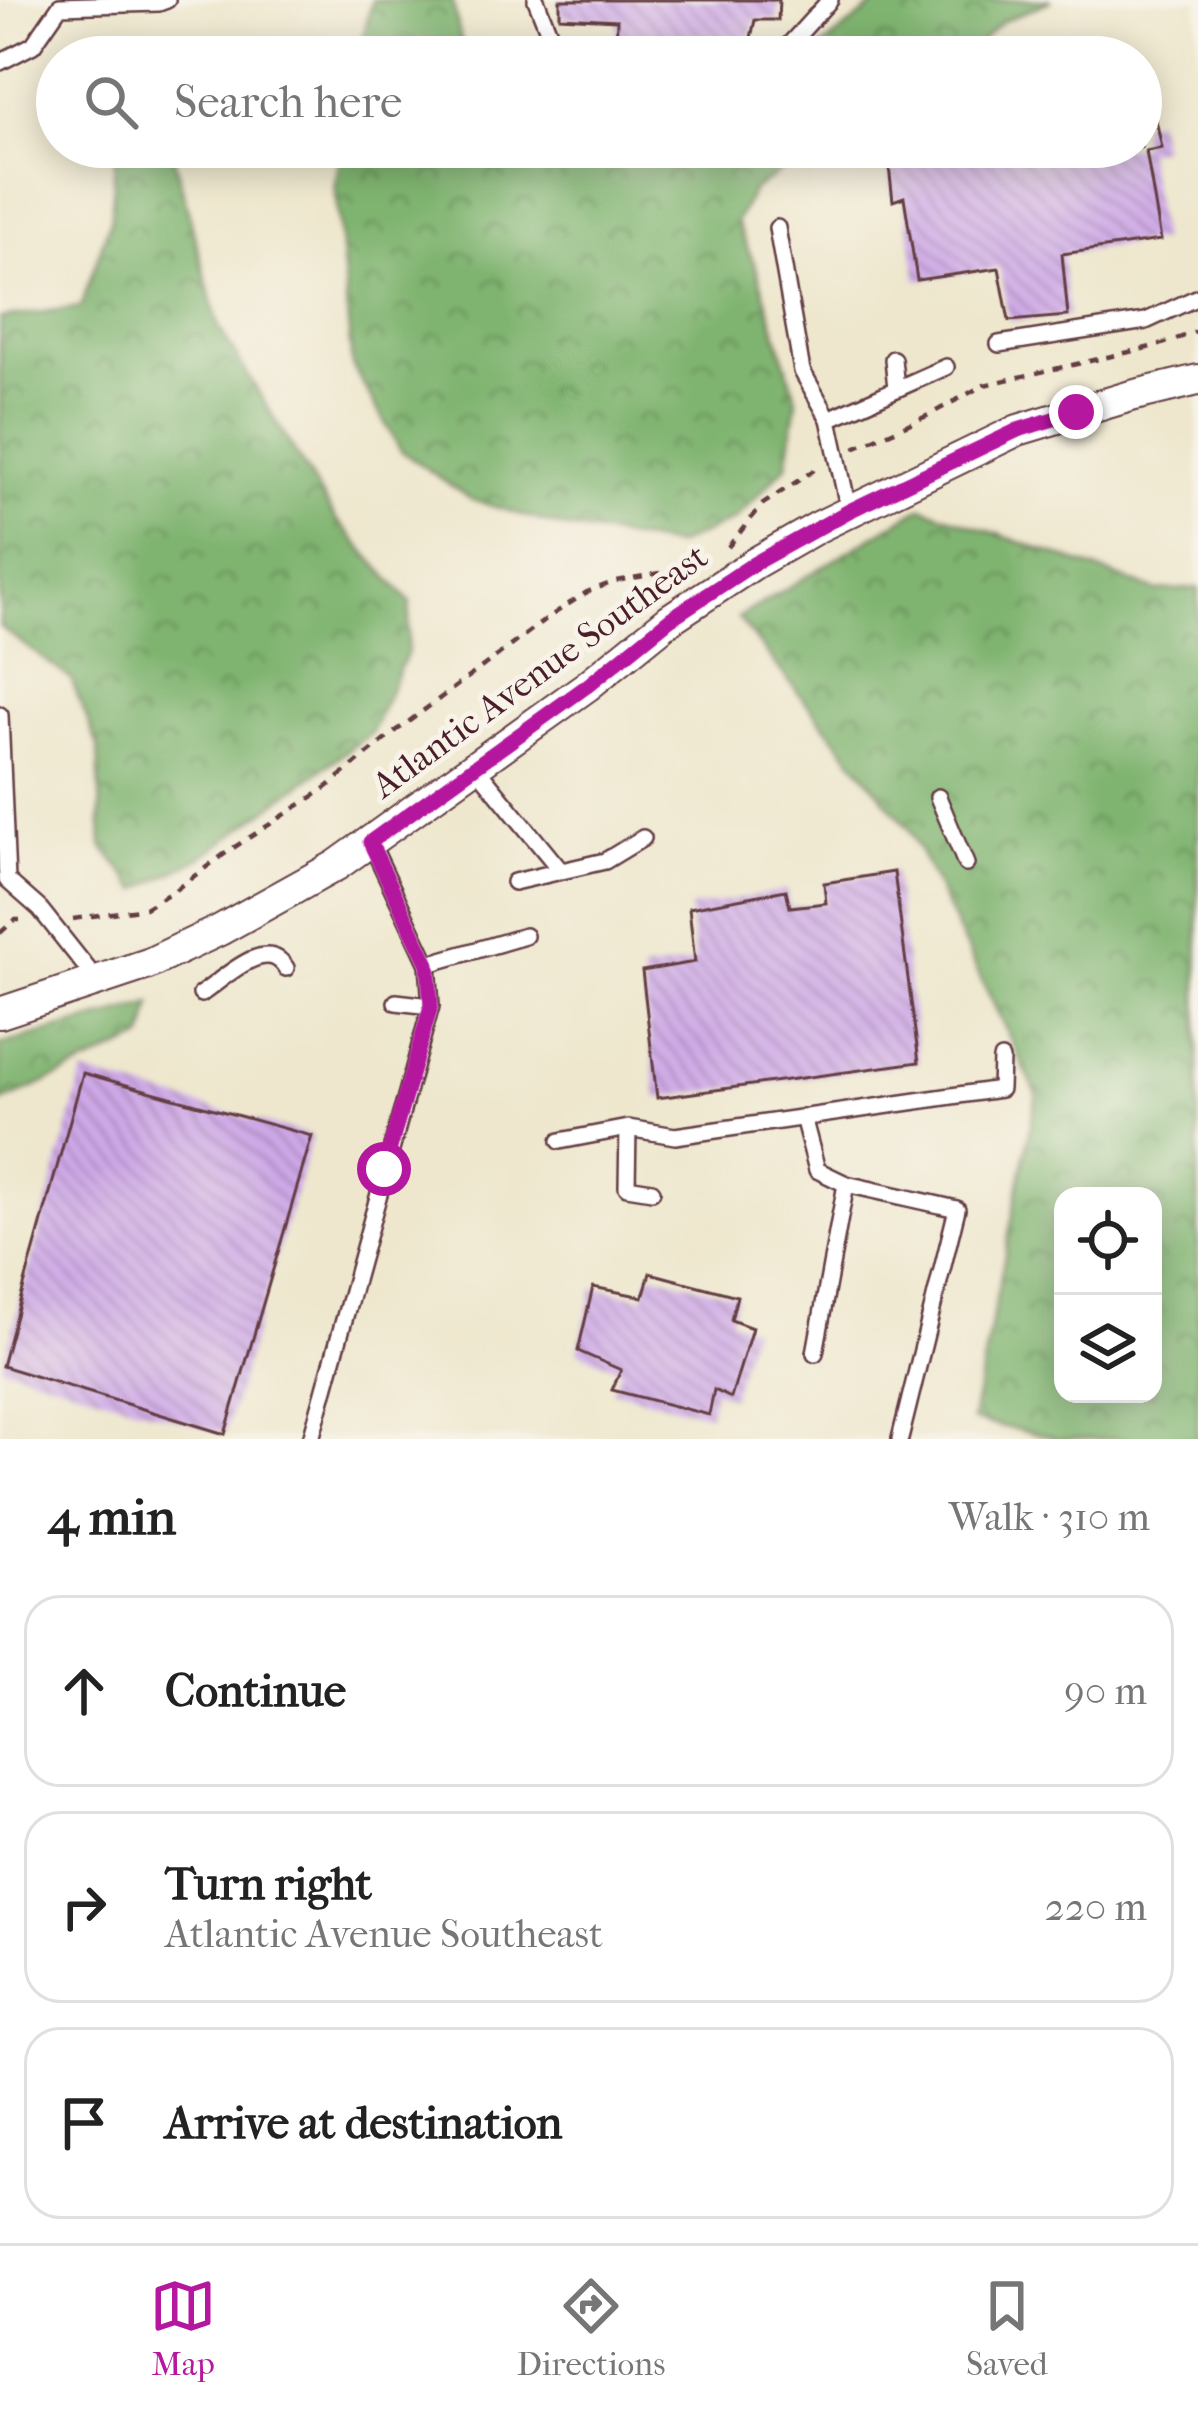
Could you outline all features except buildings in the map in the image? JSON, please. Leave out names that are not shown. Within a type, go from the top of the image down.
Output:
[{"type":"street","name":"Atlantic Avenue Southeast","points":[[0,1012],[148,964],[220,931],[337,865],[587,686],[670,619],[755,563],[849,511],[1018,430],[1198,380]]},
{"type":"lane","points":[[39,36],[60,6],[167,0]]},
{"type":"lane","points":[[536,0],[551,36]]},
{"type":"lane","points":[[797,36],[830,0]]},
{"type":"lane","points":[[0,62],[36,41]]},
{"type":"lane","points":[[777,228],[802,371],[829,419],[849,511]]},
{"type":"lane","points":[[999,344],[1146,321],[1198,297]]},
{"type":"lane","points":[[893,359],[896,388]]},
{"type":"lane","points":[[829,419],[946,367]]},
{"type":"lane","points":[[0,715],[3,880],[49,920],[98,982]]},
{"type":"lane","points":[[475,766],[561,871]]},
{"type":"lane","points":[[938,796],[966,863]]},
{"type":"lane","points":[[514,882],[605,861],[643,838]]},
{"type":"lane","points":[[310,1439],[431,1006],[428,964],[370,842]]},
{"type":"lane","points":[[428,964],[525,936]]},
{"type":"lane","points":[[201,994],[257,956],[280,957],[286,968]]},
{"type":"lane","points":[[396,1002],[431,1006]]},
{"type":"lane","points":[[560,1141],[628,1128],[675,1136],[1000,1089],[1001,1059]]},
{"type":"lane","points":[[802,1118],[817,1170],[847,1184],[957,1208],[900,1439]]},
{"type":"lane","points":[[628,1128],[627,1187],[652,1191]]},
{"type":"lane","points":[[815,1354],[847,1184]]},
{"type":"path","points":[[720,557],[763,505],[837,457],[984,385],[1160,345],[1198,331]]},
{"type":"path","points":[[0,933],[15,920],[90,919],[145,908],[326,788],[587,592],[616,581],[697,567]]},
{"type":"green space","points":[[372,0],[452,0],[460,36],[364,36]]},
{"type":"green space","points":[[881,0],[1052,0],[1001,22],[987,36],[836,36]]},
{"type":"green space","points":[[115,168],[177,168],[219,328],[335,518],[410,602],[407,652],[371,733],[202,857],[138,890],[102,846],[98,746],[71,679],[0,627],[0,318],[81,307],[111,218]]},
{"type":"green space","points":[[338,168],[786,168],[753,190],[736,222],[757,270],[797,400],[787,465],[735,519],[675,546],[562,527],[472,500],[401,451],[352,365],[335,185]]},
{"type":"green space","points":[[922,507],[1157,591],[1198,588],[1198,1439],[1060,1439],[972,1420],[1037,1094],[909,829],[738,618]]},
{"type":"green space","points":[[152,1004],[144,1038],[0,1103],[0,1045]]},
{"type":"route","points":[[384,1169],[431,1006],[428,964],[370,842],[587,686],[670,619],[755,563],[849,511],[1018,430],[1076,412]]}]
